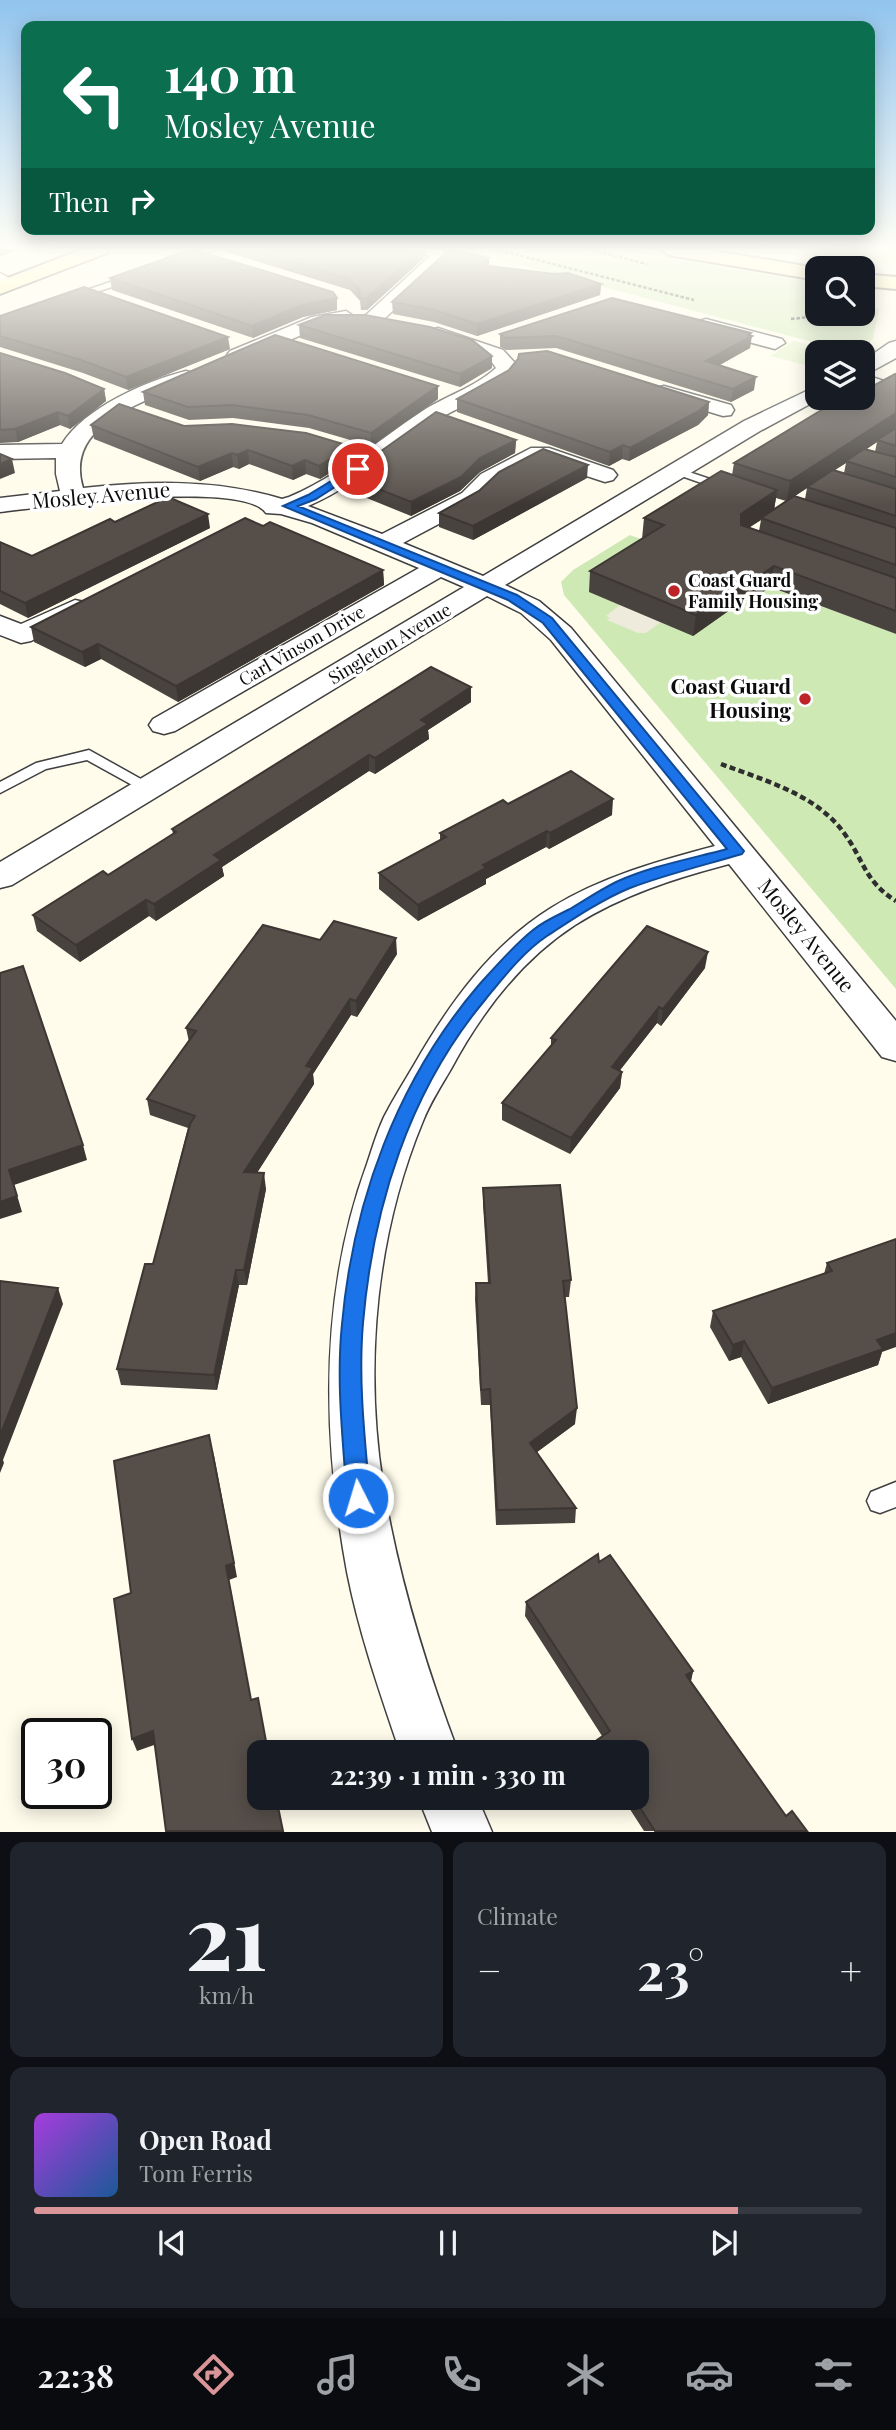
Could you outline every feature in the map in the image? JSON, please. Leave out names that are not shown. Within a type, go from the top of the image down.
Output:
[{"type":"street","points":[[73,495],[67,466],[70,451],[79,436],[96,421],[125,404],[287,334]]},
{"type":"street","points":[[438,334],[475,346],[502,359],[527,356]]},
{"type":"street","points":[[746,334],[775,342]]},
{"type":"street","points":[[475,346],[501,337]]},
{"type":"street","points":[[229,339],[254,348]]},
{"type":"street","points":[[276,339],[303,347]]},
{"type":"street","points":[[875,363],[896,347]]},
{"type":"street","points":[[244,521],[271,509],[312,497],[376,457],[433,414],[506,370],[502,359]]},
{"type":"street","points":[[648,387],[723,410]]},
{"type":"street","points":[[435,389],[462,397]]},
{"type":"street","name":"Singleton Avenue","points":[[0,877],[677,471],[805,398]]},
{"type":"street","points":[[433,414],[457,422]]},
{"type":"street","points":[[517,444],[605,475]]},
{"type":"street","points":[[354,450],[376,457]]},
{"type":"street","points":[[0,452],[70,451]]},
{"type":"street","points":[[382,544],[470,498],[489,479],[541,452]]},
{"type":"street","name":"Mosley Avenue","points":[[0,505],[138,489],[176,489],[251,497],[288,506],[440,567],[530,607],[561,634],[896,1047]]},
{"type":"street","name":"Carl Vinson Drive","points":[[164,725],[440,567]]},
{"type":"street","points":[[10,629],[95,597]]},
{"type":"street","points":[[424,1740],[405,1692],[376,1593],[358,1498],[351,1407],[352,1325],[361,1254],[377,1188],[399,1126],[429,1067],[466,1012],[502,969],[540,933],[622,886],[659,872],[737,851]]},
{"type":"street","points":[[453,1810],[462,1832]]},
{"type":"lane","points":[[875,381],[896,388]]},
{"type":"lane","points":[[677,471],[739,493]]},
{"type":"lane","points":[[0,788],[41,765],[89,755],[149,788]]},
{"type":"path","points":[[721,764],[774,784],[817,807],[847,837],[863,873],[873,885],[896,901]]},
{"type":"green space","points":[[784,334],[874,334],[873,339],[805,340]]},
{"type":"green space","points":[[794,341],[805,344],[805,365],[770,356]]},
{"type":"green space","points":[[630,535],[896,634],[896,989],[564,595],[561,582],[573,570]]},
{"type":"shaded area","points":[[620,605],[661,622],[646,633],[638,633],[607,620],[610,618],[606,616]]},
{"type":"building","points":[[221,334],[228,337],[126,377],[81,360],[0,336]]},
{"type":"building","points":[[330,334],[454,334],[472,340],[492,356],[460,374]]},
{"type":"building","points":[[501,334],[749,334],[752,336],[706,361],[756,377],[733,389],[556,336],[506,338]]},
{"type":"building","points":[[275,335],[438,386],[371,433],[308,415],[232,405],[188,407],[143,392]]},
{"type":"building","points":[[547,351],[709,402],[699,411],[630,448],[623,445],[610,452],[457,399],[509,370],[519,354]]},
{"type":"building","points":[[0,353],[65,373],[104,389],[68,416],[58,412],[15,429],[0,430]]},
{"type":"building","points":[[896,374],[896,413],[790,481],[734,463],[822,410],[875,410],[875,385]]},
{"type":"building","points":[[119,404],[184,426],[232,424],[306,433],[350,446],[319,466],[305,460],[292,466],[248,450],[237,455],[232,453],[198,467],[91,425]]},
{"type":"building","points":[[436,412],[516,440],[480,458],[461,477],[411,502],[346,476]]},
{"type":"building","points":[[896,428],[896,446],[877,440]]},
{"type":"building","points":[[543,449],[588,465],[473,526],[439,513],[479,491],[499,472]]},
{"type":"building","points":[[864,449],[896,457],[896,477],[846,461]]},
{"type":"building","points":[[0,454],[12,459],[0,464]]},
{"type":"building","points":[[833,470],[896,489],[896,516],[807,487]]},
{"type":"building","points":[[721,471],[777,490],[741,514],[741,525],[896,578],[896,611],[774,566],[752,581],[747,579],[696,615],[590,571],[664,525],[644,518]]},
{"type":"building","points":[[794,496],[896,528],[896,565],[761,518]]},
{"type":"building","points":[[168,497],[208,514],[25,603],[0,591],[0,542],[32,556],[110,519],[115,522]]},
{"type":"building","points":[[245,518],[263,526],[270,522],[383,570],[176,686],[98,644],[82,652],[31,627]]},
{"type":"building","points":[[431,667],[471,687],[421,720],[428,724],[375,758],[369,755],[214,855],[221,860],[154,904],[146,900],[76,945],[33,915],[103,871],[108,875],[176,832],[172,829]]},
{"type":"building","points":[[571,771],[613,799],[483,865],[486,868],[418,905],[379,873],[446,837],[440,833],[503,800],[508,804]]},
{"type":"building","points":[[334,921],[396,938],[356,1001],[350,999],[306,1066],[313,1068],[244,1172],[264,1173],[244,1270],[236,1270],[214,1375],[117,1369],[145,1264],[153,1264],[190,1124],[195,1116],[147,1099],[196,1031],[186,1028],[263,925],[320,940]]},
{"type":"building","points":[[647,926],[708,952],[663,1009],[659,1007],[612,1067],[622,1072],[571,1138],[502,1103],[556,1040],[551,1038]]},
{"type":"building","points":[[23,966],[83,1145],[9,1170],[17,1196],[0,1202],[0,973]]},
{"type":"building","points":[[560,1185],[571,1280],[563,1281],[577,1408],[530,1443],[576,1508],[497,1510],[490,1389],[481,1390],[476,1283],[490,1283],[483,1188]]},
{"type":"building","points":[[896,1239],[896,1333],[877,1340],[883,1349],[772,1388],[744,1341],[733,1345],[713,1311],[832,1271],[827,1263]]},
{"type":"building","points":[[0,1281],[58,1288],[0,1436]]},
{"type":"building","points":[[209,1435],[234,1563],[226,1566],[251,1700],[258,1698],[266,1740],[247,1740],[247,1810],[279,1810],[283,1831],[166,1831],[153,1731],[132,1739],[114,1599],[131,1593],[114,1461]]},
{"type":"building","points":[[598,1554],[599,1562],[610,1555],[693,1671],[686,1675],[786,1816],[792,1811],[807,1831],[655,1831],[641,1810],[649,1810],[649,1740],[597,1740],[610,1731],[526,1602]]},
{"type":"place","name":"Coast Guard Family Housing","points":[[674,591]]},
{"type":"place","name":"Coast Guard Housing","points":[[805,699]]},
{"type":"route","points":[[358,469],[312,497],[288,506],[513,598],[548,620],[737,851],[659,872],[622,886],[579,908],[540,933],[502,969],[466,1012],[429,1067],[399,1126],[384,1167],[361,1254],[352,1325],[351,1407],[358,1498]]}]
